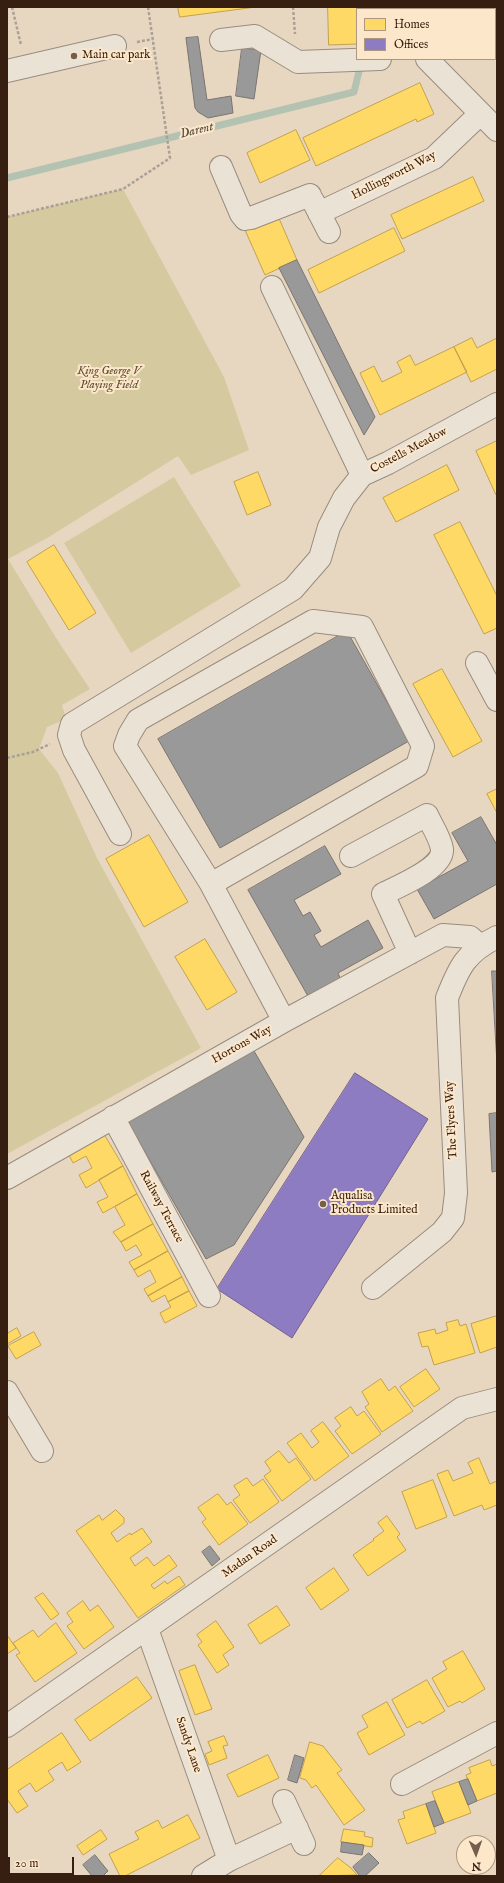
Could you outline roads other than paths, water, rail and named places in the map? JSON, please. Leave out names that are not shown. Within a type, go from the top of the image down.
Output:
[{"type":"street","points":[[221,40],[255,36],[298,62],[356,60]]},
{"type":"street","points":[[16,68],[115,46]]},
{"type":"street","points":[[429,60],[497,130]]},
{"type":"street","name":"Hollingworth Way","points":[[221,167],[241,214],[245,219],[316,206],[434,158],[480,114]]},
{"type":"street","points":[[272,287],[362,475]]},
{"type":"street","name":"Costells Meadow","points":[[120,834],[74,750],[69,736],[72,724],[293,589],[320,558],[329,527],[344,498],[362,475],[388,463],[497,404]]},
{"type":"street","points":[[211,884],[417,766],[423,746],[362,627],[313,621],[138,720],[129,735],[125,746],[211,884],[284,1021]]},
{"type":"street","points":[[477,663],[497,700]]},
{"type":"street","points":[[351,856],[427,815],[440,841],[442,851],[438,862],[428,870],[383,894],[410,953]]},
{"type":"street","name":"Hortons Way","points":[[7,1178],[284,1021],[443,935],[470,937],[488,941]]},
{"type":"street","name":"The Flyers Way","points":[[373,1288],[442,1232],[453,1218],[456,1193],[447,998],[458,969],[488,941]]},
{"type":"street","name":"Railway Terrace","points":[[113,1117],[209,1296]]},
{"type":"street","points":[[7,1392],[42,1451]]},
{"type":"street","name":"Madan Road","points":[[7,1726],[462,1408],[497,1398]]},
{"type":"street","name":"Sandy Lane","points":[[147,1629],[229,1860]]},
{"type":"street","points":[[402,1784],[497,1733]]},
{"type":"street","points":[[203,1876],[229,1860],[300,1836],[284,1801]]},
{"type":"waterway","name":"Darent","points":[[7,178],[354,92],[361,63]]},
{"type":"place","name":"Main car park","points":[[74,56]]},
{"type":"place","name":"Aqualisa Products Limited","points":[[323,1204]]},
{"type":"park label","name":"King George V Playing Field","points":[[109,379]]}]
